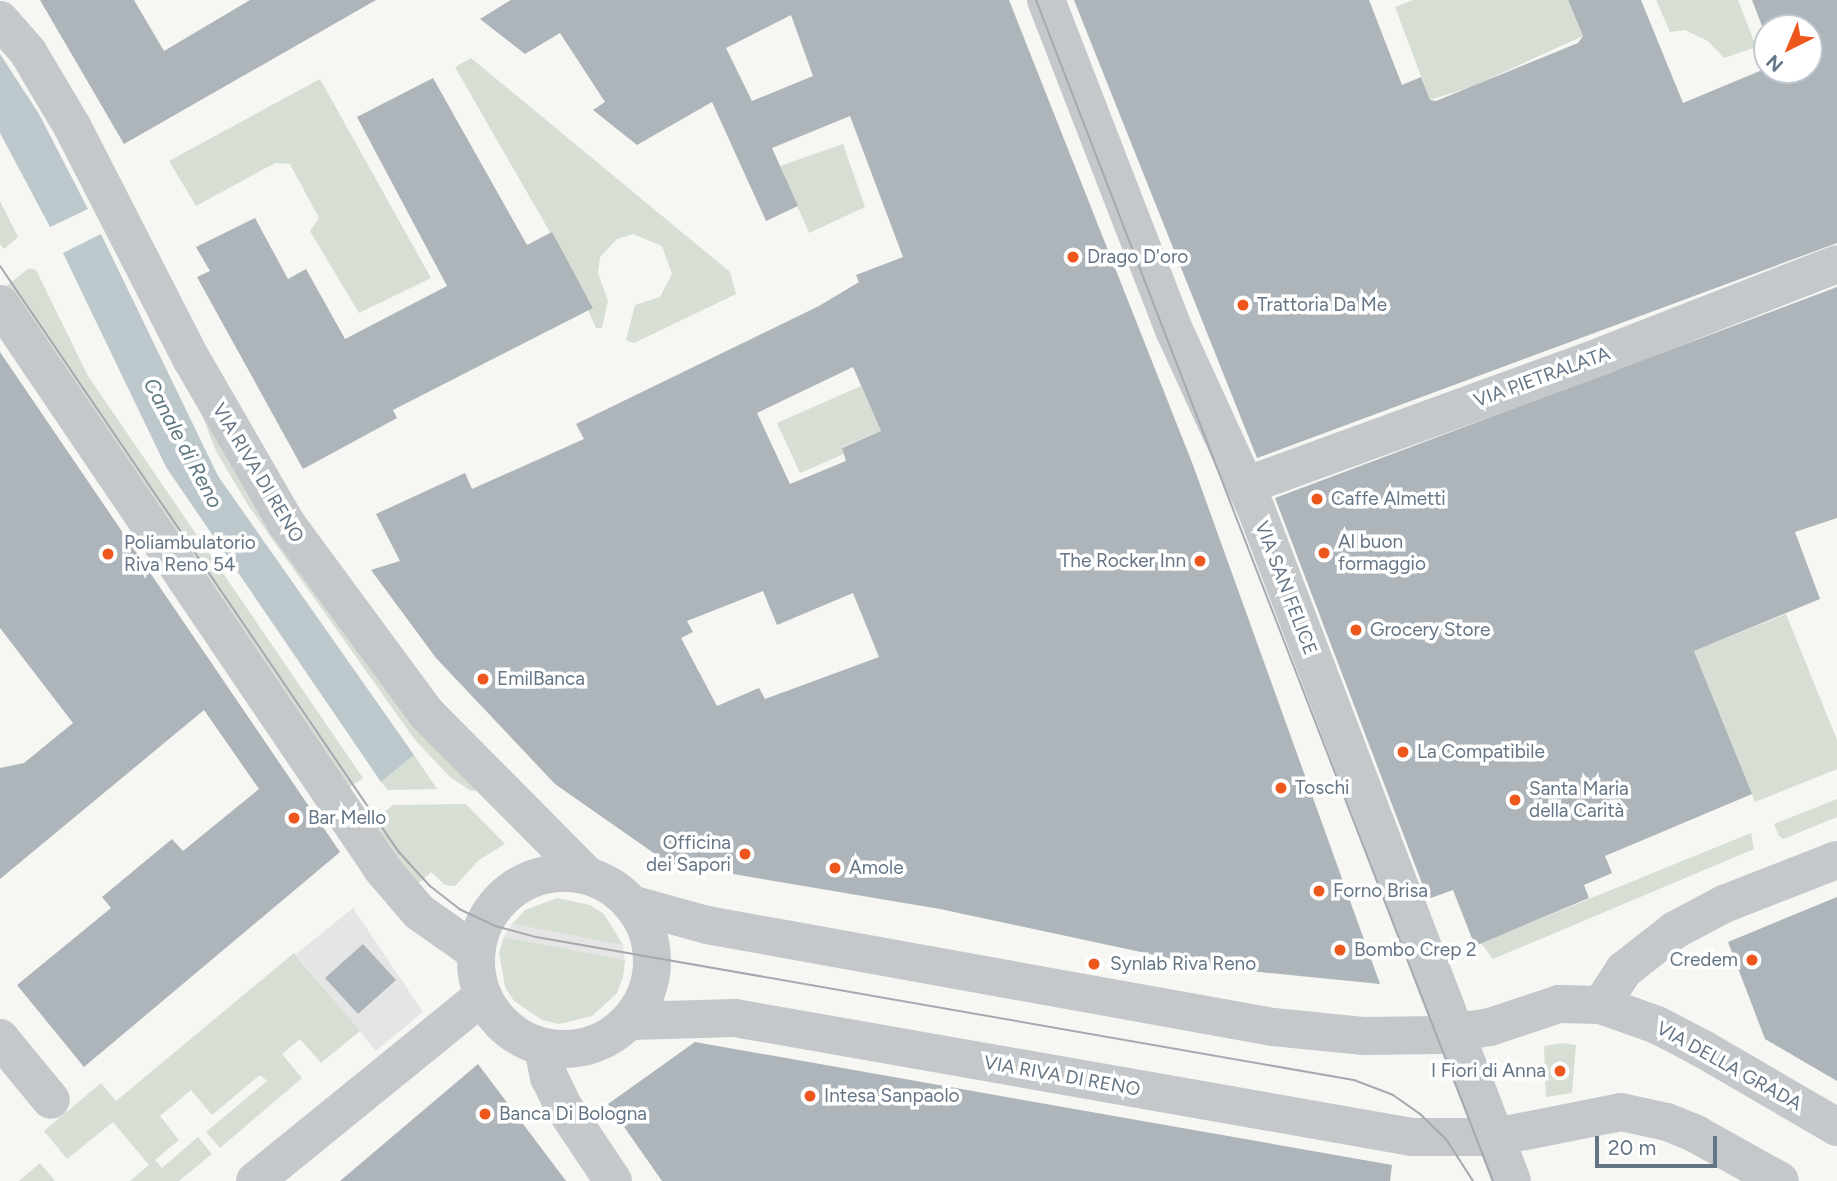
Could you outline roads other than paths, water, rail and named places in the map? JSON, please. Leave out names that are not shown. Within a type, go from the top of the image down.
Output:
[{"type":"street","name":"VIA SAN FELICE","points":[[1046,0],[1175,332],[1245,486],[1512,1181]]},
{"type":"street","name":"VIA RIVA DI RENO","points":[[0,20],[28,52],[72,126],[192,359],[286,523],[427,714],[587,875]]},
{"type":"street","name":"VIA PIETRALATA","points":[[1245,486],[1604,355],[1837,264]]},
{"type":"street","points":[[0,304],[383,870],[419,912],[476,952]]},
{"type":"street","points":[[1601,1005],[1624,970],[1675,930],[1724,904],[1837,860]]},
{"type":"street","points":[[631,904],[649,938],[652,969],[643,1002],[630,1021],[590,1046],[543,1047],[501,1024],[483,996],[476,952],[490,911],[516,886],[551,873],[587,875],[631,904],[707,925],[1236,1022],[1363,1036],[1456,1033]]},
{"type":"street","points":[[255,1181],[483,996]]},
{"type":"street","name":"VIA DELLA GRADA","points":[[1456,1033],[1559,1004],[1601,1005],[1703,1049],[1837,1127]]},
{"type":"street","name":"VIA RIVA DI RENO","points":[[630,1021],[735,1018],[1396,1135],[1495,1137]]},
{"type":"street","points":[[0,1038],[51,1100]]},
{"type":"street","points":[[543,1047],[550,1077],[563,1106],[613,1181]]},
{"type":"street","points":[[1495,1137],[1621,1112],[1686,1130],[1780,1181]]},
{"type":"water","points":[[0,54],[39,114],[88,209],[50,227],[0,133]]},
{"type":"water","name":"Canale di Reno","points":[[101,234],[218,476],[414,755],[381,782],[166,467],[63,253]]},
{"type":"tram line","points":[[1036,0],[1493,1181]]},
{"type":"tram line","points":[[0,266],[398,851],[430,886],[459,909],[495,926],[536,937],[1354,1080],[1393,1095],[1419,1113],[1446,1139],[1473,1181]]},
{"type":"place","name":"Drago D'oro","points":[[1073,257]]},
{"type":"place","name":"Trattoria Da Me","points":[[1243,305]]},
{"type":"place","name":"Caffe Almetti","points":[[1317,499]]},
{"type":"place","name":"Al buon formaggio","points":[[1324,553]]},
{"type":"place","name":"Poliambulatorio Riva Reno 54","points":[[108,554]]},
{"type":"place","name":"The Rocker Inn","points":[[1200,561]]},
{"type":"place","name":"Grocery Store","points":[[1356,630]]},
{"type":"place","name":"EmilBanca","points":[[483,679]]},
{"type":"place","name":"La Compatibile","points":[[1403,752]]},
{"type":"place","name":"Toschi","points":[[1281,788]]},
{"type":"place","name":"Santa Maria della Carità","points":[[1515,800]]},
{"type":"place","name":"Bar Mello","points":[[294,818]]},
{"type":"place","name":"Officina dei Sapori","points":[[745,854]]},
{"type":"place","name":"Amole","points":[[835,868]]},
{"type":"place","name":"Forno Brisa","points":[[1319,891]]},
{"type":"place","name":"Bombo Crep 2","points":[[1340,950]]},
{"type":"place","name":"Credem","points":[[1752,960]]},
{"type":"place","name":"Synlab Riva Reno","points":[[1094,964]]},
{"type":"place","name":"I Fiori di Anna","points":[[1560,1071]]},
{"type":"place","name":"Intesa Sanpaolo","points":[[810,1096]]},
{"type":"place","name":"Banca Di Bologna","points":[[485,1114]]}]
